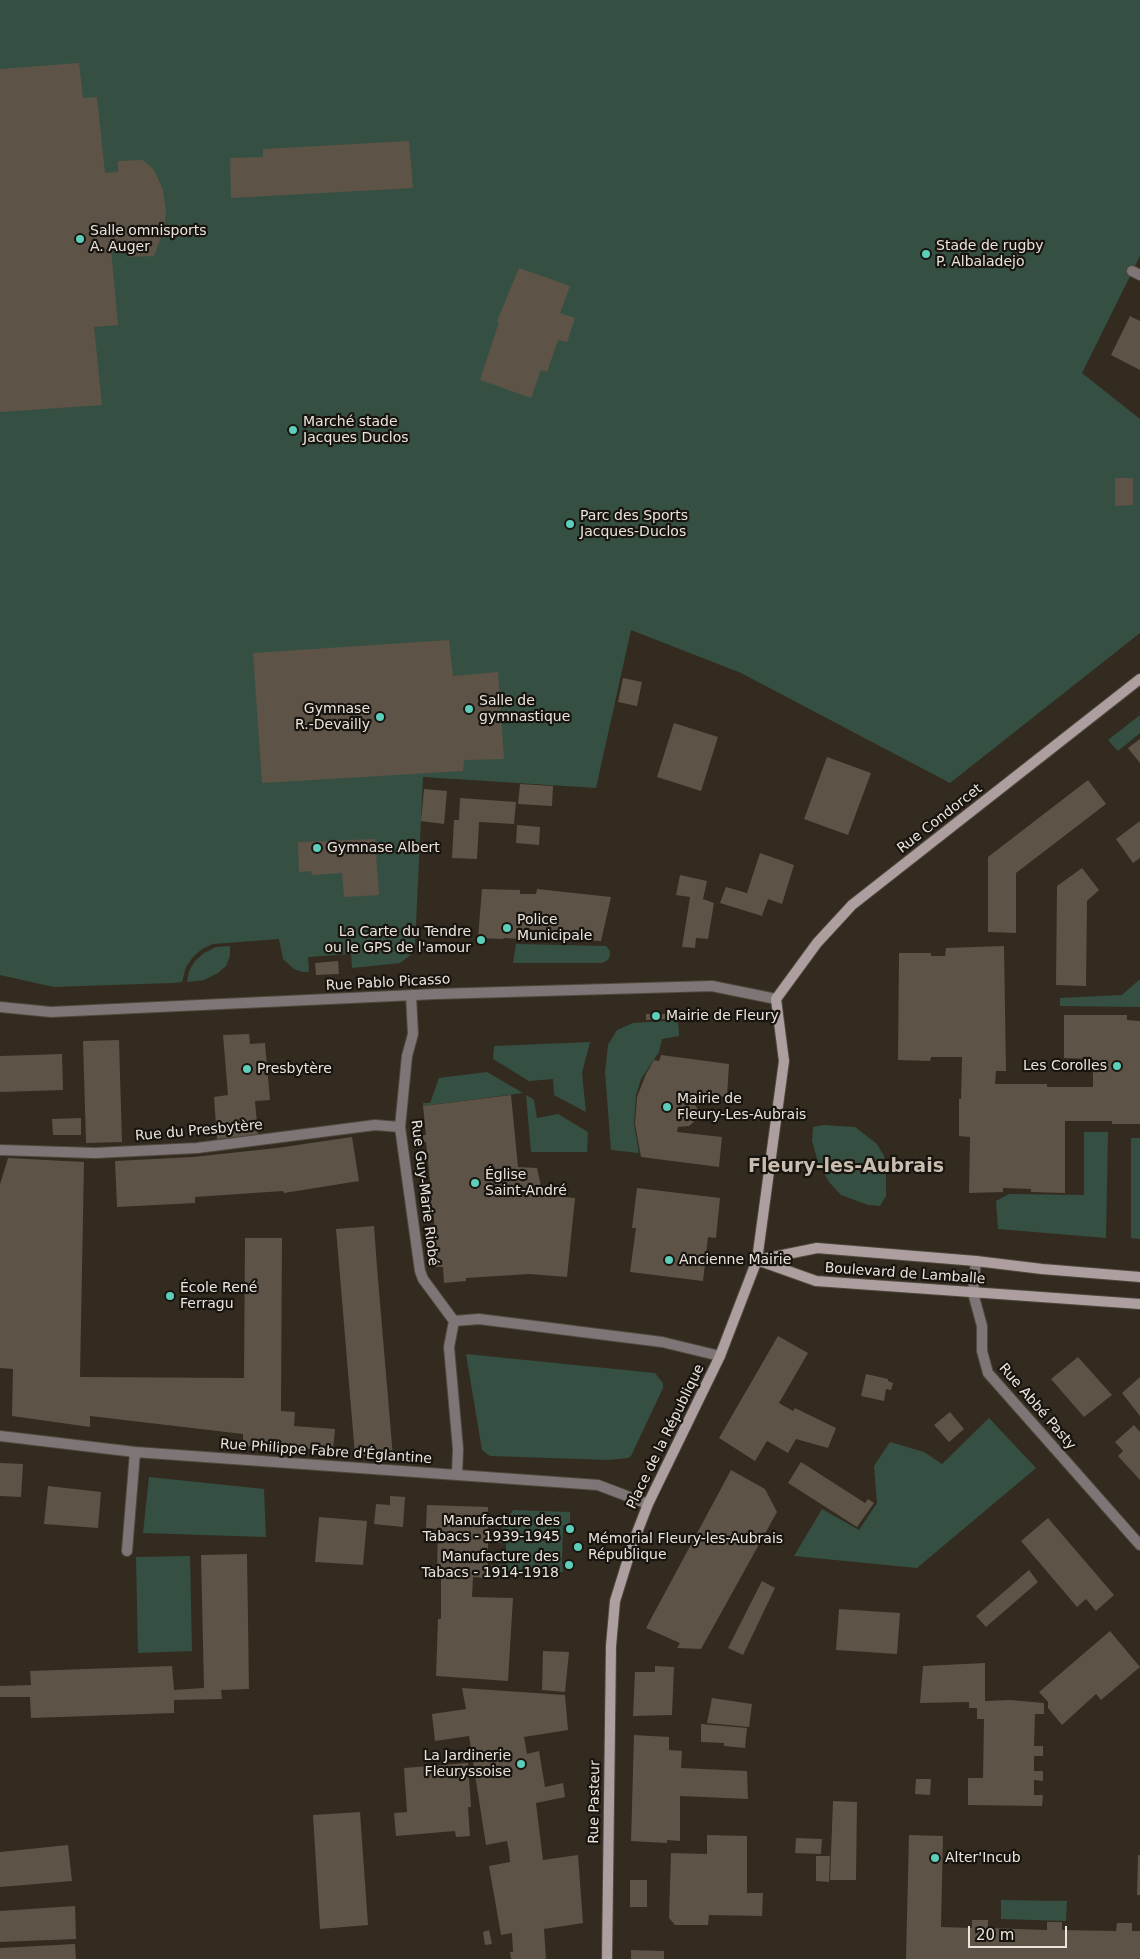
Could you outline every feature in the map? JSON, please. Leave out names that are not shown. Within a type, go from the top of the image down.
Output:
[{"type":"street","name":"Rue Condorcet","points":[[776,999],[817,943],[852,905],[1140,679]]},
{"type":"street","name":"Rue Pablo Picasso","points":[[0,1007],[51,1012],[411,995],[712,986],[776,999]]},
{"type":"street","name":"Rue Guy-Marie Riobé","points":[[411,995],[413,1034],[406,1056],[400,1127],[422,1279],[454,1321]]},
{"type":"street","name":"Place de la République","points":[[611,1646],[615,1600],[632,1543],[648,1504],[720,1356],[757,1260],[784,1062],[776,999]]},
{"type":"street","name":"Rue du Presbytère","points":[[0,1150],[95,1153],[196,1148],[375,1125],[400,1127]]},
{"type":"street","name":"Boulevard de Lamballe","points":[[757,1260],[817,1248],[976,1261],[1042,1270],[1140,1277]]},
{"type":"street","name":"Boulevard de Lamballe","points":[[757,1260],[816,1281],[1140,1304]]},
{"type":"street","name":"Rue Abbé Pasty","points":[[976,1261],[973,1293],[982,1326],[982,1351],[988,1373],[1140,1545]]},
{"type":"street","name":"Place de la République","points":[[454,1321],[479,1319],[662,1342],[720,1356]]},
{"type":"street","points":[[454,1321],[450,1347],[458,1449],[457,1474]]},
{"type":"street","name":"Rue Philippe Fabre d'Églantine","points":[[0,1436],[135,1452],[598,1484],[648,1504]]},
{"type":"street","points":[[127,1551],[135,1452]]},
{"type":"street","name":"Rue Pasteur","points":[[607,1959],[611,1646]]},
{"type":"green space","name":"Parc des Sports Jacques-Duclos","points":[[0,0],[1140,0],[1140,256],[1082,373],[1140,419],[1140,633],[950,783],[741,673],[631,630],[596,788],[423,777],[415,944],[412,954],[400,963],[352,968],[351,954],[308,957],[309,972],[302,972],[294,969],[283,959],[279,939],[213,944],[202,949],[193,957],[186,967],[182,982],[54,987],[0,975]]},
{"type":"green space","points":[[1140,715],[1140,733],[1118,751],[1108,740]]},
{"type":"green space","points":[[516,944],[606,946],[610,951],[610,955],[608,960],[602,963],[513,963]]},
{"type":"green space","points":[[230,946],[230,956],[226,966],[218,973],[204,980],[187,982],[189,971],[195,961],[204,953],[216,947]]},
{"type":"green space","points":[[1140,979],[1140,1007],[1060,1006],[1060,998],[1122,995]]},
{"type":"green space","points":[[678,1020],[679,1036],[662,1039],[659,1052],[641,1079],[636,1095],[634,1124],[639,1153],[611,1150],[605,1072],[608,1045],[617,1030],[633,1023]]},
{"type":"green space","points":[[590,1042],[582,1073],[586,1112],[554,1095],[553,1079],[529,1081],[493,1059],[494,1046]]},
{"type":"green space","points":[[487,1072],[523,1093],[423,1106],[423,1103],[430,1103],[439,1078]]},
{"type":"green space","points":[[526,1095],[534,1100],[537,1118],[558,1114],[588,1132],[587,1152],[531,1152]]},
{"type":"green space","points":[[824,1125],[855,1127],[877,1144],[884,1156],[886,1171],[886,1196],[880,1206],[868,1205],[841,1195],[829,1182],[818,1162],[812,1141],[813,1127]]},
{"type":"green space","points":[[1084,1132],[1108,1132],[1106,1238],[998,1229],[996,1201],[1009,1194],[1084,1195]]},
{"type":"green space","points":[[1131,1138],[1140,1138],[1140,1239],[1131,1238]]},
{"type":"green space","points":[[466,1354],[655,1373],[663,1383],[663,1388],[631,1456],[628,1458],[608,1460],[490,1456],[482,1450]]},
{"type":"green space","points":[[989,1418],[1036,1468],[917,1568],[794,1556],[822,1509],[859,1530],[877,1503],[874,1466],[890,1442],[924,1452],[942,1464]]},
{"type":"green space","points":[[149,1477],[264,1489],[266,1537],[143,1533]]},
{"type":"green space","points":[[513,1510],[570,1512],[570,1523],[563,1526],[563,1572],[491,1571],[491,1565],[506,1564],[506,1543],[497,1543],[497,1537]]},
{"type":"green space","points":[[190,1556],[192,1651],[138,1653],[136,1557]]},
{"type":"green space","points":[[1001,1900],[1067,1901],[1066,1921],[1001,1919]]},
{"type":"building","name":"Salle omnisports A. Auger","points":[[79,63],[83,98],[97,97],[105,173],[118,172],[118,161],[143,160],[154,170],[163,190],[166,213],[164,229],[154,256],[127,257],[126,249],[111,249],[118,325],[94,327],[102,405],[0,412],[0,69]]},
{"type":"building","points":[[409,141],[413,188],[231,198],[230,158],[263,157],[263,149]]},
{"type":"building","points":[[519,268],[570,286],[560,313],[575,318],[567,342],[558,340],[547,372],[541,370],[531,398],[480,380],[499,322],[497,321]]},
{"type":"building","points":[[1130,316],[1140,321],[1140,370],[1111,355]]},
{"type":"building","points":[[1115,478],[1133,478],[1133,505],[1115,506]]},
{"type":"building","name":"Gymnase R.-Devailly","points":[[449,640],[453,676],[498,672],[504,759],[464,760],[463,771],[262,783],[253,653]]},
{"type":"building","points":[[623,678],[642,682],[637,706],[618,702]]},
{"type":"building","points":[[674,723],[718,737],[701,791],[657,777]]},
{"type":"building","points":[[1140,739],[1140,763],[1128,748]]},
{"type":"building","points":[[827,757],[871,773],[848,835],[804,819]]},
{"type":"building","points":[[1088,780],[1106,804],[1016,873],[1016,933],[988,932],[988,857]]},
{"type":"building","points":[[520,784],[553,786],[552,806],[518,804]]},
{"type":"building","points":[[424,789],[447,791],[444,824],[421,821]]},
{"type":"building","points":[[460,798],[516,802],[514,824],[479,822],[477,859],[452,858],[454,820],[459,820]]},
{"type":"building","points":[[1140,821],[1140,858],[1133,863],[1116,839]]},
{"type":"building","points":[[517,825],[540,827],[539,845],[516,843]]},
{"type":"building","points":[[375,839],[379,895],[344,897],[342,873],[312,875],[311,871],[299,872],[298,842]]},
{"type":"building","points":[[760,853],[794,865],[782,904],[768,899],[762,916],[720,903],[726,887],[747,893]]},
{"type":"building","points":[[1082,868],[1099,890],[1087,901],[1086,986],[1056,985],[1057,886]]},
{"type":"building","points":[[680,875],[707,881],[703,899],[714,903],[708,939],[696,938],[695,948],[682,947],[690,897],[676,895]]},
{"type":"building","points":[[482,889],[520,890],[520,894],[536,894],[537,889],[611,897],[601,941],[478,938]]},
{"type":"building","name":"Les Corolles","points":[[1004,946],[1006,1071],[996,1071],[995,1084],[1047,1084],[1047,1087],[1093,1087],[1093,1059],[1064,1058],[1064,1015],[1127,1015],[1127,1020],[1140,1021],[1140,1124],[1112,1124],[1112,1121],[1065,1121],[1065,1193],[1031,1192],[1031,1189],[1003,1188],[1003,1192],[969,1193],[970,1137],[959,1136],[962,1057],[931,1057],[930,1061],[898,1060],[899,953],[931,953],[931,956],[945,956],[946,948]]},
{"type":"building","points":[[338,961],[339,974],[316,975],[315,963]]},
{"type":"building","points":[[646,1014],[666,1014],[666,1019],[646,1020]]},
{"type":"building","name":"Presbytère","points":[[249,1034],[250,1044],[265,1043],[270,1100],[255,1101],[258,1135],[217,1139],[214,1097],[228,1095],[223,1035]]},
{"type":"building","points":[[119,1040],[122,1142],[86,1143],[83,1041]]},
{"type":"building","points":[[62,1054],[63,1090],[0,1092],[0,1056]]},
{"type":"building","points":[[661,1055],[729,1064],[727,1097],[681,1093],[680,1099],[694,1104],[697,1108],[697,1116],[695,1121],[689,1126],[678,1127],[677,1132],[722,1137],[719,1167],[641,1157],[635,1124],[637,1097],[654,1060],[659,1061]]},
{"type":"building","name":"Église Saint-André","points":[[511,1095],[518,1167],[537,1168],[543,1195],[575,1198],[567,1277],[530,1274],[466,1278],[466,1281],[444,1283],[443,1267],[433,1267],[433,1261],[437,1261],[433,1207],[429,1206],[428,1200],[432,1200],[426,1142],[423,1142],[422,1135],[426,1135],[423,1106]]},
{"type":"building","points":[[81,1118],[81,1135],[53,1135],[52,1119]]},
{"type":"building","points":[[352,1137],[359,1181],[284,1193],[283,1191],[195,1197],[195,1203],[117,1207],[115,1161],[193,1157],[277,1148]]},
{"type":"building","points":[[8,1158],[84,1162],[80,1377],[244,1378],[245,1238],[282,1238],[281,1411],[295,1412],[294,1426],[335,1429],[333,1450],[243,1446],[243,1434],[90,1416],[90,1427],[12,1416],[13,1369],[0,1368],[0,1184]]},
{"type":"building","points":[[637,1188],[720,1198],[716,1238],[708,1237],[703,1281],[630,1272],[636,1228],[632,1228]]},
{"type":"building","points":[[374,1226],[393,1457],[355,1455],[336,1229]]},
{"type":"building","points":[[778,1336],[808,1353],[779,1403],[793,1411],[795,1408],[836,1428],[828,1448],[796,1439],[788,1453],[767,1441],[755,1461],[719,1438]]},
{"type":"building","points":[[1078,1357],[1112,1395],[1084,1417],[1051,1379]]},
{"type":"building","points":[[866,1374],[888,1379],[888,1381],[893,1383],[891,1390],[886,1389],[884,1401],[861,1396]]},
{"type":"building","points":[[1140,1377],[1140,1416],[1122,1393]]},
{"type":"building","points":[[950,1412],[964,1429],[949,1442],[934,1425]]},
{"type":"building","points":[[1134,1425],[1140,1432],[1140,1480],[1118,1456],[1123,1451],[1115,1442]]},
{"type":"building","points":[[801,1462],[865,1503],[868,1499],[874,1503],[857,1527],[788,1483]]},
{"type":"building","points":[[0,1463],[23,1464],[21,1497],[0,1496]]},
{"type":"building","points":[[731,1470],[765,1489],[777,1512],[701,1649],[677,1648],[680,1643],[646,1628]]},
{"type":"building","points":[[48,1486],[101,1492],[98,1528],[44,1524]]},
{"type":"building","points":[[390,1496],[405,1497],[403,1527],[374,1524],[376,1504],[390,1505]]},
{"type":"building","points":[[427,1505],[488,1507],[488,1578],[473,1577],[472,1597],[513,1598],[508,1681],[436,1676],[438,1619],[441,1619],[441,1575],[437,1575],[438,1529],[426,1528]]},
{"type":"building","points":[[319,1517],[367,1521],[363,1565],[315,1562]]},
{"type":"building","points":[[1048,1518],[1114,1595],[1096,1611],[1086,1599],[1077,1607],[1021,1541]]},
{"type":"building","points":[[247,1554],[249,1689],[221,1690],[222,1699],[174,1700],[174,1713],[31,1718],[30,1697],[0,1697],[0,1686],[31,1685],[30,1671],[172,1666],[174,1690],[204,1688],[201,1555]]},
{"type":"building","points":[[1029,1570],[1038,1582],[986,1627],[976,1616]]},
{"type":"building","points":[[762,1581],[775,1588],[743,1655],[728,1648]]},
{"type":"building","points":[[839,1609],[900,1613],[897,1654],[836,1650]]},
{"type":"building","points":[[1110,1631],[1140,1667],[1101,1700],[1096,1694],[1062,1725],[1048,1708],[1048,1702],[1039,1692]]},
{"type":"building","points":[[543,1651],[569,1652],[565,1692],[542,1690]]},
{"type":"building","points":[[985,1663],[985,1701],[1010,1700],[1044,1703],[1044,1714],[1035,1714],[1034,1746],[1043,1746],[1043,1756],[1034,1756],[1034,1771],[1043,1771],[1043,1781],[1034,1780],[1034,1795],[1043,1795],[1042,1806],[968,1805],[968,1778],[983,1778],[984,1719],[977,1719],[977,1708],[969,1708],[969,1702],[920,1703],[923,1666]]},
{"type":"building","points":[[655,1666],[674,1667],[672,1715],[633,1716],[635,1672],[655,1672]]},
{"type":"building","points":[[462,1688],[565,1695],[568,1730],[524,1737],[527,1754],[539,1751],[545,1787],[563,1783],[565,1797],[536,1803],[543,1860],[578,1855],[583,1923],[544,1929],[546,1959],[511,1959],[510,1952],[513,1952],[512,1933],[501,1935],[489,1866],[510,1862],[509,1851],[507,1841],[486,1845],[469,1736],[435,1741],[432,1714],[466,1709]]},
{"type":"building","points":[[712,1698],[752,1704],[749,1727],[707,1723]]},
{"type":"building","points":[[701,1724],[747,1728],[745,1748],[724,1746],[724,1743],[701,1742]]},
{"type":"building","points":[[634,1735],[669,1737],[669,1750],[682,1751],[681,1768],[747,1771],[748,1799],[680,1796],[680,1841],[667,1840],[667,1843],[631,1841]]},
{"type":"building","points":[[468,1763],[471,1807],[468,1807],[470,1836],[456,1837],[455,1831],[396,1836],[394,1813],[407,1812],[404,1768]]},
{"type":"building","points":[[916,1779],[931,1779],[930,1795],[915,1794]]},
{"type":"building","points":[[833,1801],[857,1802],[856,1880],[830,1880]]},
{"type":"building","points":[[360,1812],[368,1925],[320,1929],[313,1815]]},
{"type":"building","points":[[707,1835],[747,1836],[747,1893],[763,1893],[762,1916],[709,1915],[708,1925],[675,1925],[669,1918],[671,1853],[707,1854]]},
{"type":"building","points":[[909,1835],[943,1836],[941,1927],[972,1928],[972,1920],[988,1920],[988,1928],[1047,1930],[1047,1922],[1062,1922],[1062,1930],[1116,1931],[1117,1923],[1132,1923],[1132,1931],[1140,1931],[1140,1959],[906,1959]]},
{"type":"building","points":[[796,1838],[822,1839],[821,1854],[795,1853]]},
{"type":"building","points":[[68,1845],[72,1881],[0,1887],[0,1852]]},
{"type":"building","points":[[1138,1855],[1140,1855],[1140,1895],[1137,1895]]},
{"type":"building","points":[[816,1856],[830,1856],[829,1882],[816,1881]]},
{"type":"building","points":[[630,1880],[647,1880],[647,1907],[630,1907]]},
{"type":"building","points":[[75,1906],[76,1939],[0,1942],[0,1911]]},
{"type":"building","points":[[489,1930],[492,1944],[485,1945],[483,1932]]},
{"type":"building","points":[[75,1944],[76,1959],[0,1959],[0,1948]]},
{"type":"building","points":[[631,1950],[664,1951],[664,1959],[631,1959]]},
{"type":"place","name":"Salle omnisports A. Auger","points":[[80,239]]},
{"type":"place","name":"Stade de rugby P. Albaladejo","points":[[926,254]]},
{"type":"place","name":"Marché stade Jacques Duclos","points":[[293,430]]},
{"type":"place","name":"Parc des Sports Jacques-Duclos","points":[[570,524]]},
{"type":"place","name":"Salle de gymnastique","points":[[469,709]]},
{"type":"place","name":"Gymnase R.-Devailly","points":[[380,717]]},
{"type":"place","name":"Gymnase Albert","points":[[317,848]]},
{"type":"place","name":"Police Municipale","points":[[507,928]]},
{"type":"place","name":"La Carte du Tendre ou le GPS de l'amour","points":[[481,940]]},
{"type":"place","name":"Mairie de Fleury","points":[[656,1016]]},
{"type":"place","name":"Les Corolles","points":[[1117,1066]]},
{"type":"place","name":"Presbytère","points":[[247,1069]]},
{"type":"place","name":"Mairie de Fleury-Les-Aubrais","points":[[667,1107]]},
{"type":"place","name":"Église Saint-André","points":[[475,1183]]},
{"type":"place","name":"Ancienne Mairie","points":[[669,1260]]},
{"type":"place","name":"École René Ferragu","points":[[170,1296]]},
{"type":"place","name":"Manufacture des Tabacs - 1939-1945","points":[[570,1529]]},
{"type":"place","name":"Mémorial Fleury-les-Aubrais République","points":[[578,1547]]},
{"type":"place","name":"Manufacture des Tabacs - 1914-1918","points":[[569,1565]]},
{"type":"place","name":"La Jardinerie Fleuryssoise","points":[[521,1764]]},
{"type":"place","name":"Alter'Incub","points":[[935,1858]]},
{"type":"district","name":"Fleury-les-Aubrais","points":[[846,1167]]}]
